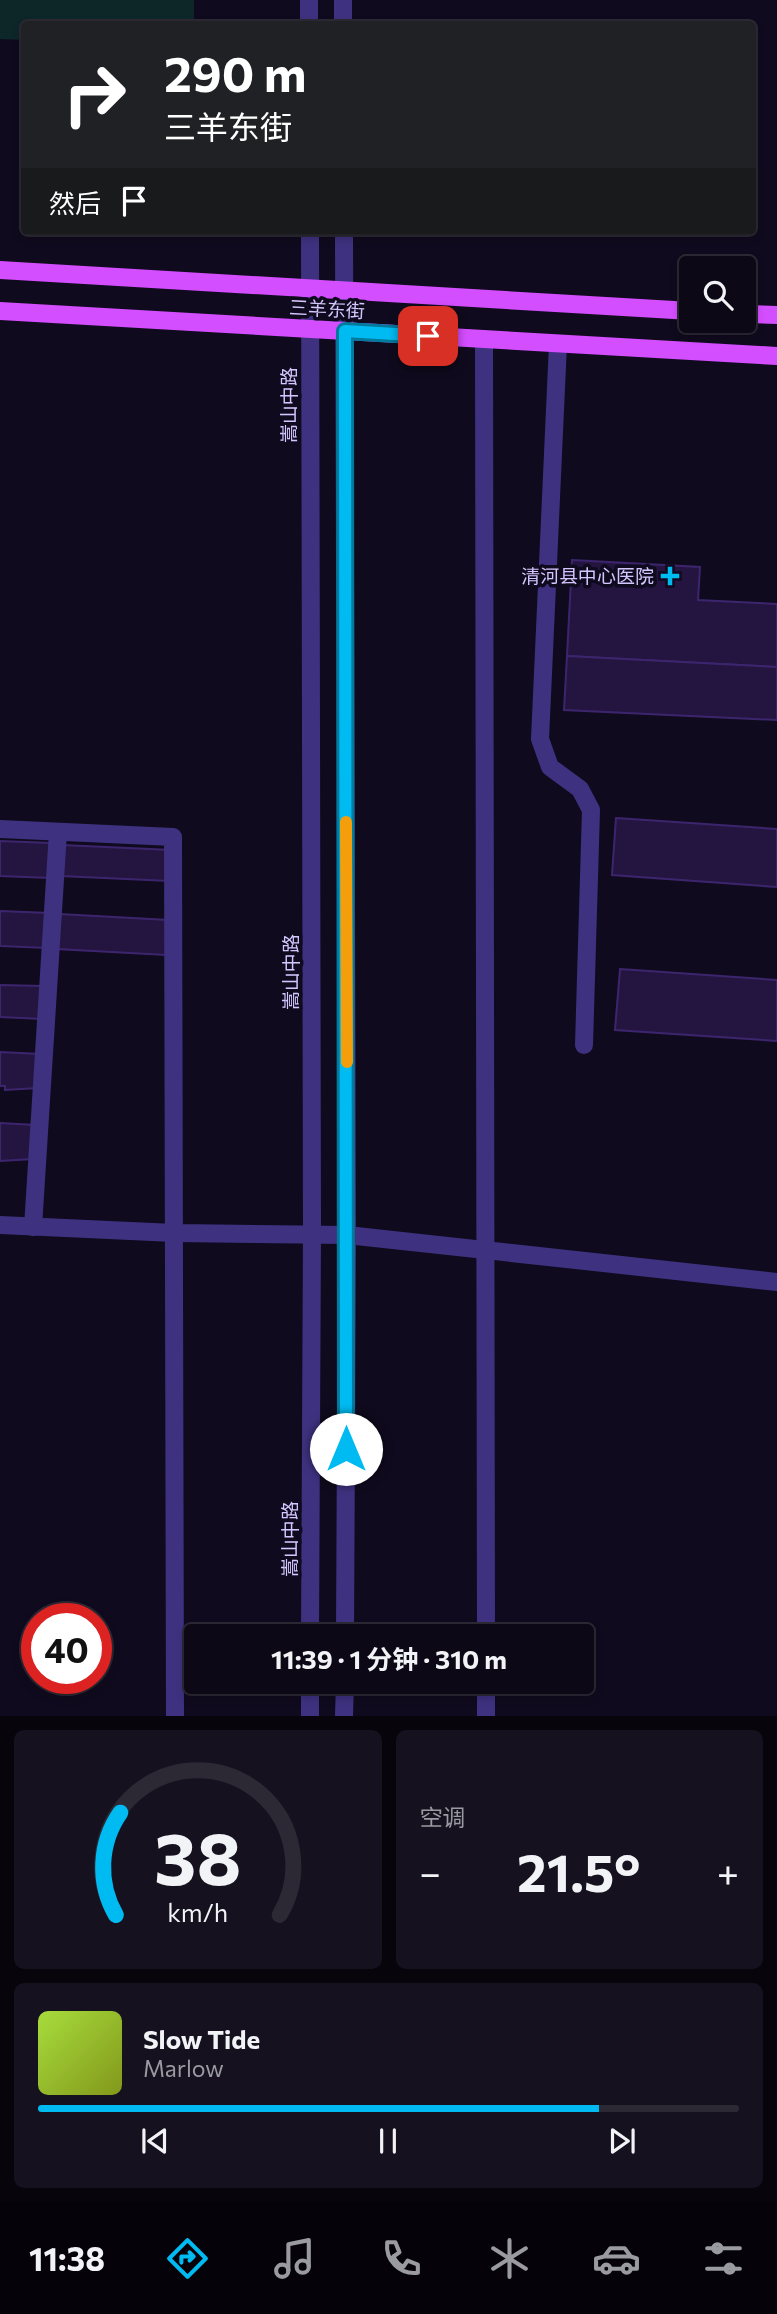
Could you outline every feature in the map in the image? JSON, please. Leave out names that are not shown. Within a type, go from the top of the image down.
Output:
[{"type":"main road","name":"三羊东街","points":[[0,270],[310,288],[345,300],[679,310]]},
{"type":"main road","name":"三羊东街","points":[[0,311],[777,356]]},
{"type":"main road","points":[[756,314],[777,315]]},
{"type":"street","points":[[309,0],[309,21]]},
{"type":"street","points":[[343,0],[343,21]]},
{"type":"street","name":"嵩山中路","points":[[310,235],[310,1624]]},
{"type":"street","points":[[344,235],[347,1236],[345,1624]]},
{"type":"street","points":[[484,339],[486,1624]]},
{"type":"street","points":[[558,344],[540,739],[550,767],[580,789],[591,810],[584,1045]]},
{"type":"street","points":[[0,829],[173,837],[175,1716]]},
{"type":"street","points":[[33,1227],[58,832]]},
{"type":"street","points":[[0,1225],[174,1233],[312,1233],[777,1282]]},
{"type":"street","points":[[310,1694],[310,1716]]},
{"type":"street","points":[[344,1716],[345,1694]]},
{"type":"street","points":[[486,1694],[486,1716]]},
{"type":"green space","points":[[0,0],[194,0],[194,21],[21,21],[21,40],[0,39]]},
{"type":"building","points":[[572,560],[700,567],[698,600],[777,604],[777,667],[567,656]]},
{"type":"building","points":[[567,656],[777,667],[777,720],[564,710]]},
{"type":"building","points":[[616,818],[777,829],[777,887],[612,875]]},
{"type":"building","points":[[0,841],[51,843],[50,878],[0,876]]},
{"type":"building","points":[[62,845],[171,850],[169,881],[61,876]]},
{"type":"building","points":[[0,911],[49,913],[47,948],[0,946]]},
{"type":"building","points":[[59,914],[168,920],[166,955],[57,949]]},
{"type":"building","points":[[620,969],[777,980],[777,1041],[615,1030]]},
{"type":"building","points":[[0,985],[43,986],[42,1019],[0,1017]]},
{"type":"building","points":[[0,1052],[40,1054],[38,1088],[5,1090],[5,1086],[0,1086]]},
{"type":"building","points":[[0,1123],[35,1125],[33,1159],[0,1161]]},
{"type":"slow traffic","points":[[346,822],[347,1062]]},
{"type":"place","name":"清河县中心医院","points":[[670,576]]},
{"type":"route","points":[[346,1449],[345,331],[428,336]]}]
